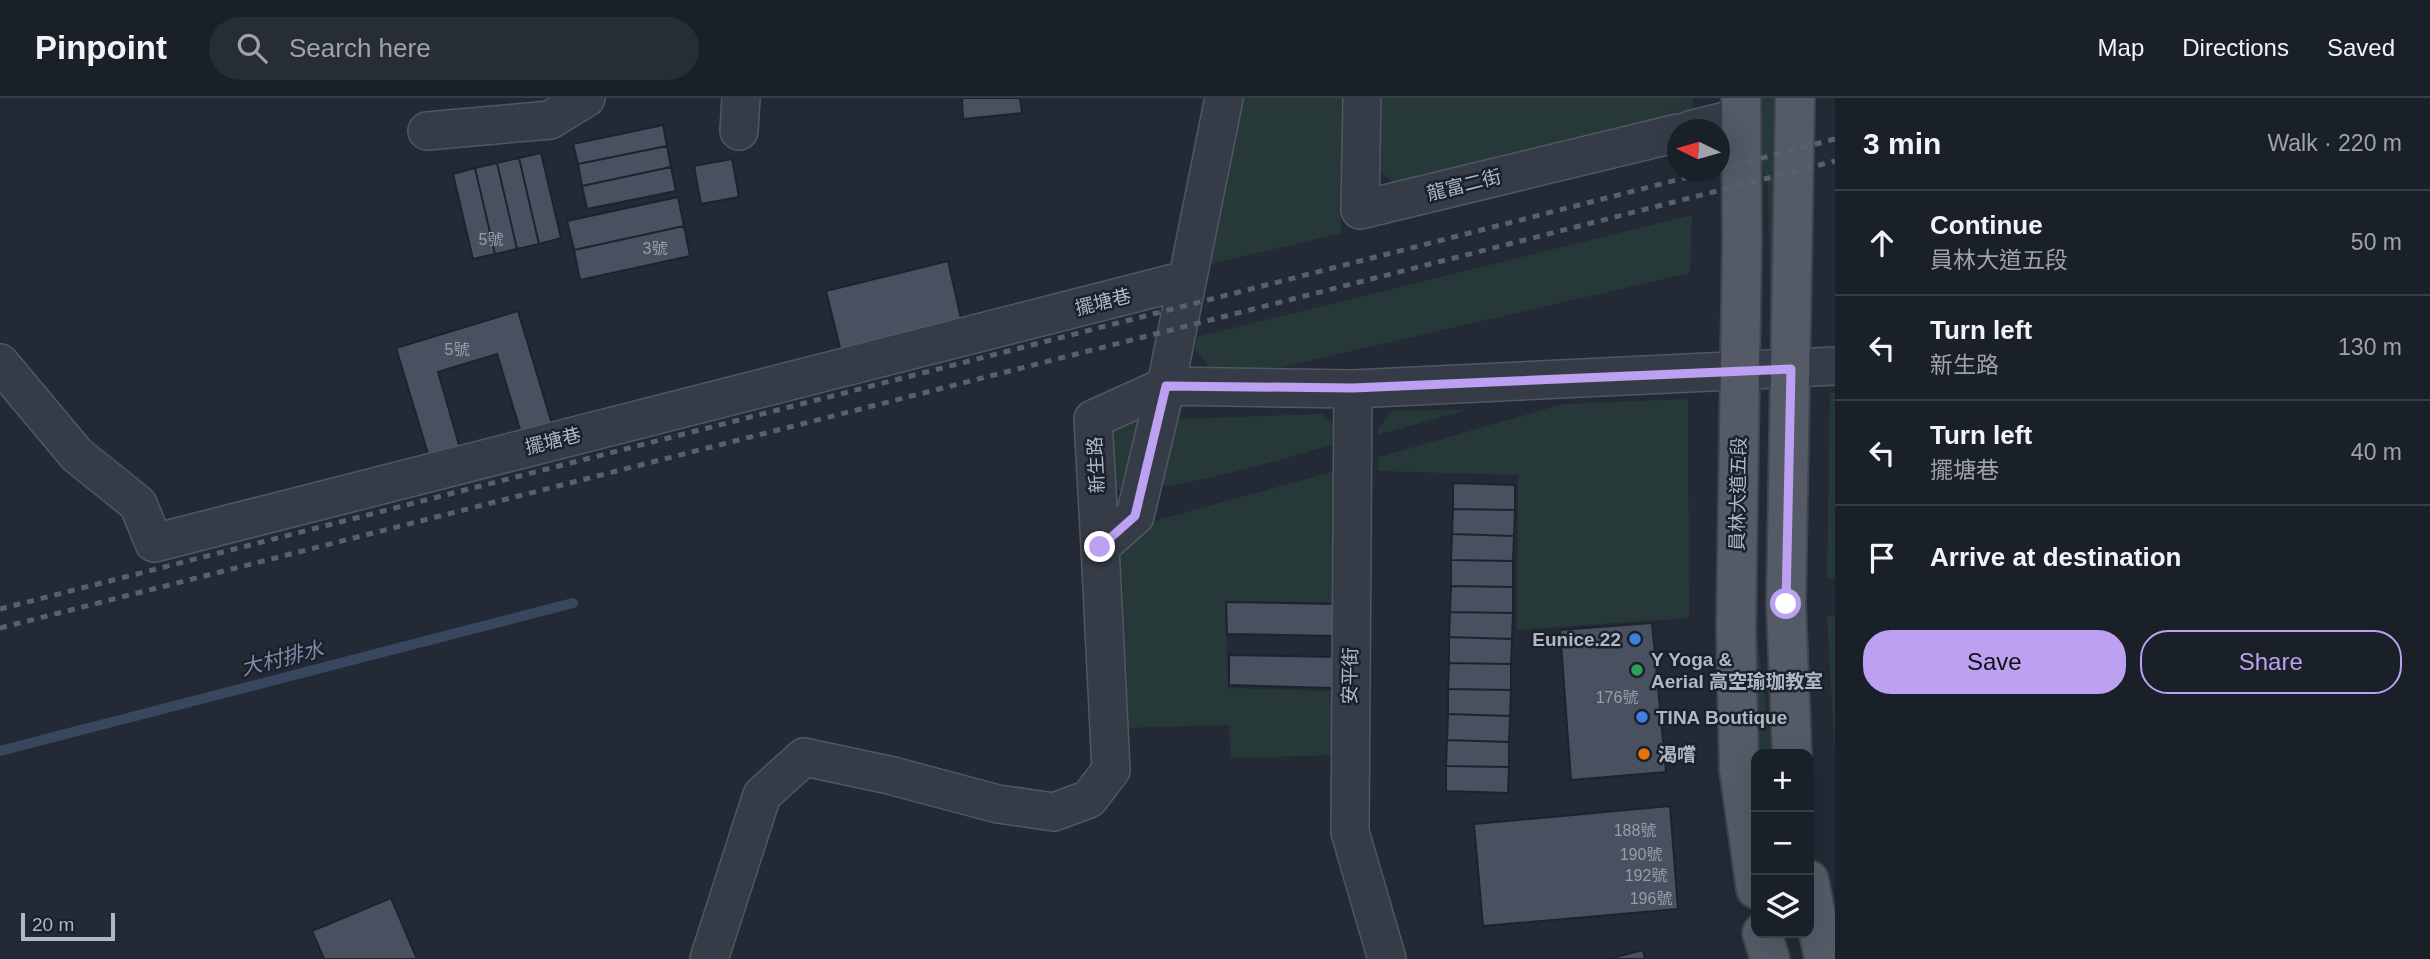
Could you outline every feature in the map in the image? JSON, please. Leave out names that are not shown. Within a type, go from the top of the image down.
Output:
[{"type":"main road","points":[[1792,749],[1786,604],[1791,369],[1789,344],[1799,99]]},
{"type":"main road","name":"員林大道五段","points":[[1741,107],[1742,240],[1736,629],[1739,769],[1754,875]]},
{"type":"main road","points":[[1814,906],[1824,959]]},
{"type":"main road","points":[[1764,938],[1770,959]]},
{"type":"street","points":[[427,131],[550,120],[586,98]]},
{"type":"street","points":[[709,959],[762,795],[804,757],[889,775],[998,804],[1054,812],[1089,799],[1111,770],[1100,547],[1135,516],[1166,386],[1224,98]]},
{"type":"street","name":"龍富二街","points":[[1362,98],[1360,211],[1667,136]]},
{"type":"street","points":[[1714,119],[1741,107]]},
{"type":"street","name":"擺塘巷","points":[[0,363],[77,455],[138,505],[154,543],[1186,281]]},
{"type":"street","name":"新生路","points":[[1100,547],[1093,419],[1166,386],[1353,388],[1835,366]]},
{"type":"street","name":"安平街","points":[[1353,388],[1350,832],[1387,959]]},
{"type":"shaded area","points":[[1237,98],[1342,98],[1341,233],[1207,265]]},
{"type":"shaded area","points":[[1382,98],[1693,98],[1692,116],[1667,119],[1667,122],[1403,189],[1381,173]]},
{"type":"shaded area","points":[[1761,98],[1777,98],[1776,307],[1770,307],[1768,184],[1761,162]]},
{"type":"shaded area","points":[[1692,215],[1690,273],[1282,367],[1212,370],[1195,350],[1197,337]]},
{"type":"shaded area","points":[[1830,393],[1835,393],[1835,578],[1827,579]]},
{"type":"shaded area","points":[[1688,399],[1689,618],[1517,630],[1518,475],[1378,471],[1379,457],[1563,404]]},
{"type":"shaded area","points":[[1469,409],[1378,435],[1379,427],[1393,411]]},
{"type":"shaded area","points":[[1323,414],[1339,430],[1339,443],[1194,481],[1135,490],[1105,491],[1107,434],[1125,421]]},
{"type":"shaded area","points":[[1758,453],[1758,643],[1771,749],[1759,749],[1753,668]]},
{"type":"shaded area","points":[[1339,470],[1336,603],[1225,601],[1228,688],[1335,691],[1335,755],[1231,758],[1229,725],[1121,728],[1106,518],[1154,521]]},
{"type":"shaded area","points":[[1827,616],[1835,616],[1835,755]]},
{"type":"building","points":[[962,98],[1020,98],[1022,113],[963,119]]},
{"type":"building","points":[[663,125],[667,146],[578,164],[573,144]]},
{"type":"building","points":[[667,146],[671,167],[582,186],[578,164]]},
{"type":"building","points":[[541,153],[561,238],[539,244],[519,158]]},
{"type":"building","points":[[519,158],[539,244],[517,249],[497,163]]},
{"type":"building","points":[[732,159],[739,197],[701,204],[694,166]]},
{"type":"building","points":[[497,163],[517,249],[495,254],[475,168]]},
{"type":"building","points":[[671,167],[676,191],[587,209],[582,186]]},
{"type":"building","points":[[475,168],[495,254],[473,259],[453,174]]},
{"type":"building","points":[[678,197],[684,226],[574,250],[567,221]]},
{"type":"building","points":[[684,226],[690,256],[580,280],[574,250]]},
{"type":"building","points":[[948,261],[962,323],[841,352],[826,291]]},
{"type":"building","points":[[518,311],[552,424],[521,433],[497,354],[438,372],[460,448],[429,457],[396,348]]},
{"type":"building","points":[[1453,483],[1515,485],[1515,510],[1453,509]]},
{"type":"building","points":[[1453,509],[1515,510],[1514,536],[1452,534]]},
{"type":"building","points":[[1452,534],[1514,536],[1513,561],[1451,560]]},
{"type":"building","points":[[1451,560],[1513,561],[1513,587],[1451,586]]},
{"type":"building","points":[[1451,586],[1513,587],[1513,613],[1450,612]]},
{"type":"building","points":[[1226,602],[1336,604],[1336,636],[1227,634]]},
{"type":"building","points":[[1450,612],[1513,613],[1512,639],[1449,637]]},
{"type":"building","points":[[1652,623],[1666,772],[1571,780],[1560,630]]},
{"type":"building","points":[[1449,637],[1512,639],[1511,664],[1449,663]]},
{"type":"building","points":[[1229,655],[1337,657],[1334,688],[1229,685]]},
{"type":"building","points":[[1449,663],[1511,664],[1511,690],[1448,689]]},
{"type":"building","points":[[1448,689],[1511,690],[1510,716],[1448,714]]},
{"type":"building","points":[[1448,714],[1510,716],[1509,742],[1447,740]]},
{"type":"building","points":[[1447,740],[1509,742],[1509,767],[1446,766]]},
{"type":"building","points":[[1446,766],[1509,767],[1508,793],[1446,791]]},
{"type":"building","points":[[1670,806],[1678,909],[1483,926],[1474,824]]},
{"type":"building","points":[[391,898],[417,959],[324,959],[312,931]]},
{"type":"building","points":[[1643,950],[1645,959],[1608,959]]},
{"type":"waterway","name":"大村排水","points":[[0,751],[573,603]]},
{"type":"railway","points":[[1730,166],[1835,139]]},
{"type":"railway","points":[[0,628],[1835,161]]},
{"type":"railway","points":[[0,609],[1669,182]]},
{"type":"place","name":"Eunice.22","points":[[1635,639]]},
{"type":"place","name":"Y Yoga & Aerial 高空瑜珈教室","points":[[1637,670]]},
{"type":"place","name":"TINA Boutique","points":[[1642,717]]},
{"type":"place","name":"渴嚐","points":[[1644,754]]},
{"type":"route","points":[[1100,547],[1135,516],[1166,386],[1353,388],[1791,369],[1786,604]]}]
